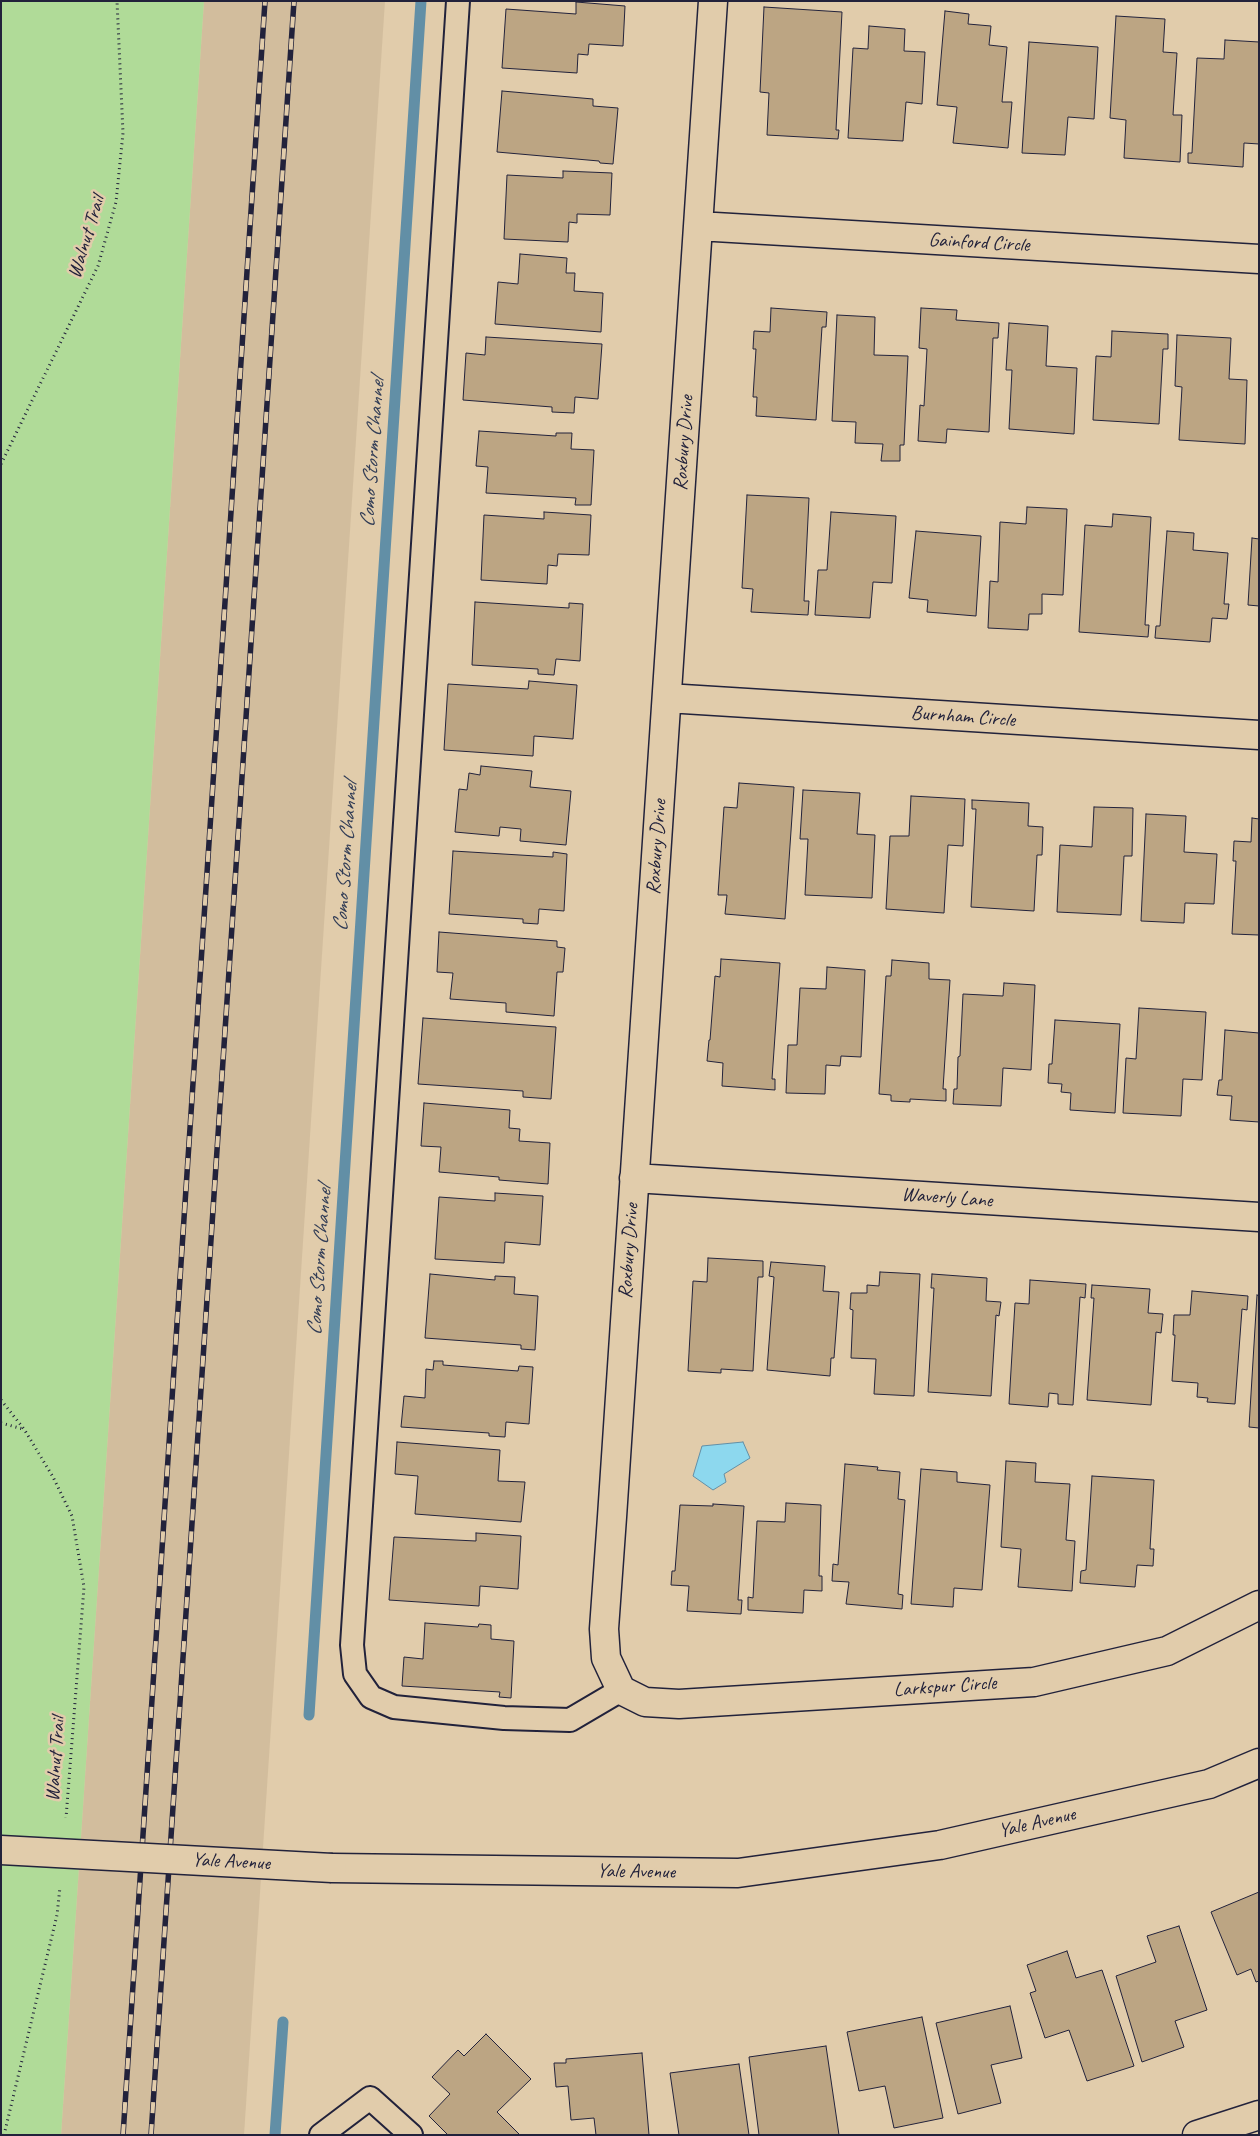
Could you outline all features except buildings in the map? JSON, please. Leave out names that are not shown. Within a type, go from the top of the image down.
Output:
[{"type":"street","name":"Roxbury Drive","points":[[621,1690],[606,1658],[604,1629],[714,1]]},
{"type":"street","name":"Gainford Circle","points":[[698,226],[1259,259]]},
{"type":"street","name":"Burnham Circle","points":[[666,698],[1259,735]]},
{"type":"street","name":"Waverly Lane","points":[[634,1178],[1259,1217]]},
{"type":"street","name":"Larkspur Circle","points":[[621,1690],[645,1702],[680,1704],[1034,1682],[1167,1651],[1259,1605]]},
{"type":"street","name":"Yale Avenue","points":[[1,1850],[332,1868],[738,1873],[940,1845],[1209,1784],[1259,1763]]},
{"type":"street","points":[[1197,2135],[1259,2115]]},
{"type":"lane","points":[[458,1],[352,1645],[355,1674],[371,1697],[394,1707],[504,1718],[570,1720],[621,1690]]},
{"type":"lane","points":[[320,2135],[370,2098],[411,2135]]},
{"type":"path","name":"Walnut Trail","points":[[1,464],[98,266],[116,202],[124,133],[117,1]]},
{"type":"path","name":"Walnut Trail","points":[[1,1400],[24,1429],[53,1477],[72,1516],[84,1587],[66,1820]]},
{"type":"path","points":[[1,1422],[24,1429]]},
{"type":"path","points":[[4,2135],[57,1915],[60,1886]]},
{"type":"shaded area","points":[[204,1],[385,1],[244,2135],[61,2135]]},
{"type":"green space","points":[[1,1],[204,1],[61,2135],[1,2135]]},
{"type":"water","points":[[743,1442],[750,1458],[724,1474],[726,1482],[713,1490],[693,1476],[702,1446]]},
{"type":"waterway","name":"Como Storm Channel","points":[[309,1715],[421,1]]},
{"type":"waterway","name":"Como Storm Channel","points":[[275,2135],[283,2022]]},
{"type":"railway","points":[[123,2135],[265,1]]},
{"type":"railway","points":[[151,2135],[294,1]]}]
